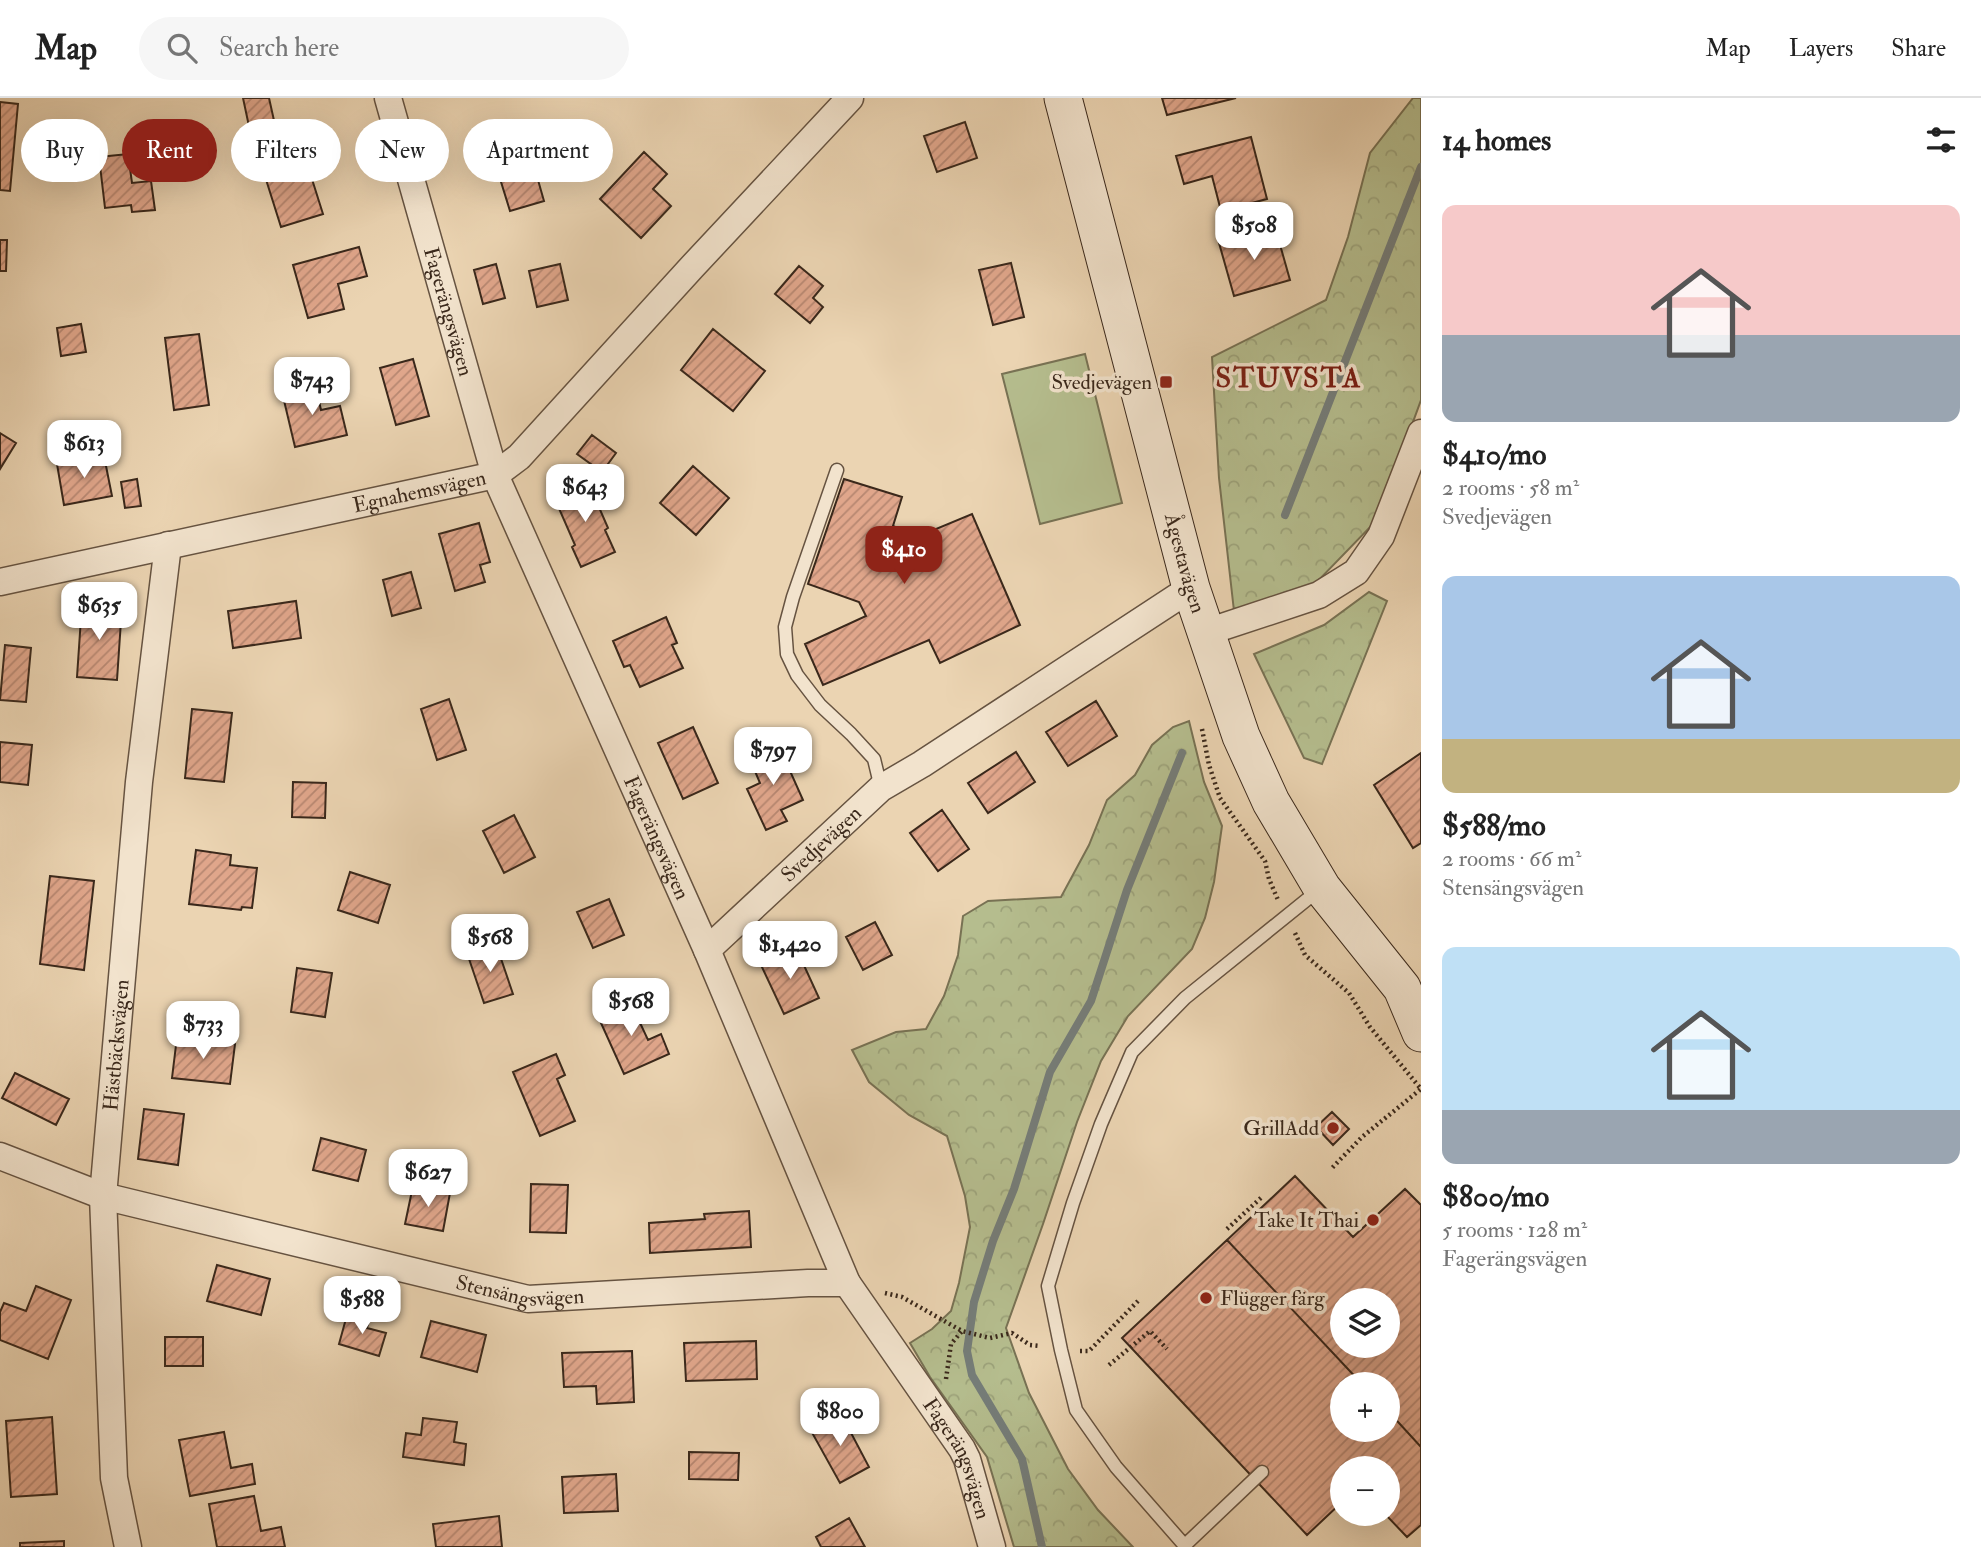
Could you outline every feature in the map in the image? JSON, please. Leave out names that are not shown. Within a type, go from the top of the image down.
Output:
[{"type":"main road","name":"Ågestavägen","points":[[1063,98],[1191,588],[1241,736],[1270,803],[1322,888],[1412,989],[1421,1033]]},
{"type":"street","name":"Fagerängsvägen","points":[[388,98],[495,475],[707,950],[847,1283],[962,1449],[992,1547]]},
{"type":"street","name":"Egnahemsvägen","points":[[0,582],[495,475],[519,457],[850,98]]},
{"type":"street","points":[[1207,632],[1319,595],[1356,572],[1381,536],[1421,433]]},
{"type":"street","name":"Hästbäcksvägen","points":[[128,1547],[114,1478],[103,1196],[139,782],[168,545]]},
{"type":"street","name":"Svedjevägen","points":[[707,950],[881,788],[1191,588]]},
{"type":"street","name":"Stensängsvägen","points":[[0,1156],[103,1196],[528,1299],[847,1283]]},
{"type":"lane","points":[[837,470],[785,627],[788,654],[797,675],[820,705],[874,759],[881,788]]},
{"type":"lane","points":[[1262,1472],[1185,1546],[1116,1467],[1076,1410],[1060,1350],[1048,1286],[1097,1135],[1132,1052],[1185,998],[1322,888]]},
{"type":"path","points":[[1332,1168],[1421,1088]]},
{"type":"path","points":[[1227,1228],[1263,1196]]},
{"type":"path","points":[[847,1283],[902,1297],[962,1331],[990,1338],[1012,1332],[1030,1345],[1037,1345]]},
{"type":"path","points":[[1076,1350],[1089,1351],[1139,1300]]},
{"type":"path","points":[[1109,1365],[1150,1331],[1167,1349]]},
{"type":"green space","points":[[1413,98],[1421,98],[1421,400],[1377,520],[1314,585],[1234,611],[1219,478],[1212,357],[1326,300],[1348,237],[1370,153]]},
{"type":"green space","points":[[1085,354],[1122,503],[1040,524],[1002,374]]},
{"type":"green space","points":[[1369,592],[1387,601],[1322,764],[1304,758],[1254,654],[1324,625]]},
{"type":"green space","points":[[1189,721],[1204,782],[1222,826],[1214,882],[1205,918],[1192,949],[1128,1016],[1101,1061],[1077,1122],[1006,1328],[1029,1393],[1068,1469],[1098,1510],[1133,1547],[1014,1547],[987,1457],[930,1377],[910,1343],[932,1329],[951,1311],[970,1227],[965,1196],[947,1136],[909,1115],[869,1082],[852,1050],[896,1032],[926,1029],[944,996],[958,955],[963,916],[988,901],[1061,897],[1089,845],[1107,800],[1135,775],[1152,745],[1173,727]]},
{"type":"building","points":[[243,98],[269,98],[274,119],[247,119]]},
{"type":"building","points":[[1162,98],[1236,98],[1167,115]]},
{"type":"building","points":[[0,102],[18,104],[10,191],[0,190]]},
{"type":"building","points":[[965,122],[977,158],[937,172],[924,136]]},
{"type":"building","points":[[1251,137],[1267,199],[1221,211],[1212,176],[1184,184],[1176,156]]},
{"type":"building","points":[[644,152],[667,174],[653,189],[671,206],[641,238],[600,199]]},
{"type":"building","points":[[122,155],[122,182],[151,182],[155,210],[132,212],[131,205],[105,208],[102,182],[108,182],[108,156]]},
{"type":"building","points":[[267,182],[313,182],[323,214],[281,227]]},
{"type":"building","points":[[501,182],[539,182],[544,201],[510,211]]},
{"type":"building","points":[[1275,227],[1290,280],[1234,296],[1219,243]]},
{"type":"building","points":[[0,240],[7,240],[6,271],[0,271]]},
{"type":"building","points":[[359,247],[367,276],[338,284],[344,309],[308,318],[293,265]]},
{"type":"building","points":[[1011,263],[1024,317],[993,325],[979,270]]},
{"type":"building","points":[[496,264],[505,298],[483,304],[474,270]]},
{"type":"building","points":[[560,264],[568,300],[537,307],[529,271]]},
{"type":"building","points":[[799,266],[823,286],[813,298],[823,307],[810,323],[775,294]]},
{"type":"building","points":[[81,324],[86,352],[61,356],[57,328]]},
{"type":"building","points":[[713,329],[765,371],[733,411],[681,370]]},
{"type":"building","points":[[199,334],[209,405],[174,410],[165,338]]},
{"type":"building","points":[[413,359],[429,416],[396,425],[380,368]]},
{"type":"building","points":[[315,384],[321,410],[340,406],[347,435],[295,447],[282,392]]},
{"type":"building","points":[[0,433],[16,443],[0,469]]},
{"type":"building","points":[[592,435],[616,453],[602,472],[577,454]]},
{"type":"building","points":[[104,456],[112,496],[64,505],[57,464]]},
{"type":"building","points":[[693,466],[729,498],[696,535],[660,503]]},
{"type":"building","points":[[137,479],[141,506],[125,508],[121,482]]},
{"type":"building","points":[[844,479],[902,497],[893,526],[917,537],[972,514],[1020,625],[940,663],[929,640],[823,685],[805,644],[866,616],[859,602],[808,584]]},
{"type":"building","points":[[588,482],[608,528],[605,530],[615,552],[581,567],[572,547],[575,545],[554,497]]},
{"type":"building","points":[[479,523],[490,562],[480,565],[485,582],[455,591],[439,534]]},
{"type":"building","points":[[411,572],[421,608],[392,616],[383,580]]},
{"type":"building","points":[[296,601],[301,638],[233,648],[228,611]]},
{"type":"building","points":[[82,603],[122,606],[117,680],[77,677]]},
{"type":"building","points":[[666,617],[677,643],[672,645],[683,668],[640,687],[630,665],[624,667],[613,641]]},
{"type":"building","points":[[5,645],[31,648],[26,702],[0,700]]},
{"type":"building","points":[[449,699],[466,750],[437,760],[421,709]]},
{"type":"building","points":[[1096,701],[1117,736],[1068,766],[1046,732]]},
{"type":"building","points":[[192,709],[232,713],[224,782],[185,778]]},
{"type":"building","points":[[693,727],[718,783],[683,799],[658,743]]},
{"type":"building","points":[[0,742],[32,745],[28,785],[0,782]]},
{"type":"building","points":[[778,744],[803,800],[781,810],[787,821],[766,830],[747,789],[760,783],[749,757]]},
{"type":"building","points":[[1016,752],[1035,782],[988,813],[968,783]]},
{"type":"building","points":[[1421,753],[1421,843],[1413,848],[1374,785]]},
{"type":"building","points":[[293,782],[326,783],[325,818],[292,817]]},
{"type":"building","points":[[942,810],[969,849],[938,871],[910,833]]},
{"type":"building","points":[[514,815],[535,857],[504,873],[483,831]]},
{"type":"building","points":[[196,850],[231,855],[230,865],[257,868],[252,908],[242,907],[241,910],[189,904]]},
{"type":"building","points":[[350,872],[390,885],[378,923],[338,910]]},
{"type":"building","points":[[50,876],[94,881],[84,970],[40,964]]},
{"type":"building","points":[[609,899],[624,935],[593,948],[577,912]]},
{"type":"building","points":[[875,922],[892,955],[863,970],[846,937]]},
{"type":"building","points":[[496,944],[513,994],[484,1003],[467,953]]},
{"type":"building","points":[[796,948],[819,998],[784,1014],[761,965]]},
{"type":"building","points":[[297,968],[332,973],[325,1017],[291,1012]]},
{"type":"building","points":[[628,997],[648,1040],[661,1034],[669,1054],[624,1074],[601,1023],[613,1018],[608,1006]]},
{"type":"building","points":[[177,1037],[235,1044],[230,1084],[172,1078]]},
{"type":"building","points":[[556,1054],[565,1075],[557,1079],[575,1121],[540,1136],[513,1072]]},
{"type":"building","points":[[15,1073],[69,1099],[56,1125],[2,1098]]},
{"type":"building","points":[[144,1109],[184,1114],[178,1165],[138,1159]]},
{"type":"building","name":"GrillAdd","points":[[1332,1112],[1349,1129],[1333,1145],[1316,1127]]},
{"type":"building","points":[[321,1138],[366,1150],[358,1181],[313,1170]]},
{"type":"building","points":[[1295,1176],[1353,1237],[1405,1189],[1421,1205],[1421,1447],[1400,1424],[1400,1372],[1351,1372],[1338,1358],[1400,1358],[1400,1288],[1330,1288],[1330,1350],[1227,1240]]},
{"type":"building","points":[[531,1184],[568,1185],[566,1233],[530,1232]]},
{"type":"building","points":[[413,1186],[450,1193],[443,1231],[405,1224]]},
{"type":"building","points":[[749,1211],[751,1247],[650,1253],[649,1223],[705,1219],[704,1214]]},
{"type":"building","points":[[1227,1240],[1330,1350],[1330,1358],[1338,1358],[1351,1372],[1330,1372],[1330,1442],[1400,1442],[1400,1424],[1421,1447],[1421,1525],[1407,1537],[1396,1526],[1400,1526],[1400,1456],[1330,1456],[1330,1513],[1307,1535],[1122,1338]]},
{"type":"building","points":[[217,1265],[270,1279],[261,1315],[207,1301]]},
{"type":"building","points":[[36,1286],[71,1300],[48,1359],[0,1340],[0,1312],[4,1303],[26,1311]]},
{"type":"building","points":[[347,1315],[369,1321],[367,1328],[386,1333],[379,1356],[339,1344]]},
{"type":"building","points":[[431,1321],[486,1335],[477,1372],[421,1357]]},
{"type":"building","points":[[165,1337],[203,1337],[203,1366],[165,1366]]},
{"type":"building","points":[[756,1341],[757,1379],[686,1381],[684,1343]]},
{"type":"building","points":[[632,1351],[634,1402],[597,1404],[596,1386],[564,1387],[562,1353]]},
{"type":"building","points":[[840,1412],[869,1467],[840,1483],[810,1429]]},
{"type":"building","points":[[52,1417],[57,1494],[11,1497],[6,1421]]},
{"type":"building","points":[[423,1418],[457,1422],[454,1442],[466,1444],[464,1465],[403,1457],[406,1433],[421,1435]]},
{"type":"building","points":[[224,1432],[231,1468],[252,1464],[255,1484],[190,1496],[179,1440]]},
{"type":"building","points":[[689,1452],[739,1453],[738,1480],[689,1479]]},
{"type":"building","points":[[616,1474],[618,1511],[564,1513],[562,1477]]},
{"type":"building","points":[[254,1496],[261,1531],[281,1527],[285,1547],[217,1547],[209,1504]]},
{"type":"building","points":[[499,1516],[502,1547],[436,1547],[433,1524]]},
{"type":"building","points":[[849,1518],[865,1547],[821,1547],[816,1537]]},
{"type":"building","points":[[64,1541],[64,1547],[20,1547],[20,1543]]},
{"type":"waterway","points":[[1285,515],[1421,167]]},
{"type":"waterway","points":[[1042,1547],[1022,1459],[972,1375],[967,1351],[974,1302],[993,1241],[1014,1189],[1050,1072],[1091,1001],[1127,890],[1182,753]]},
{"type":"place","name":"Svedjevägen","points":[[1166,382]]},
{"type":"place","name":"GrillAdd","points":[[1333,1128]]},
{"type":"place","name":"Take It Thai","points":[[1373,1220]]},
{"type":"place","name":"Flügger färg","points":[[1206,1298]]},
{"type":"district","name":"STUVSTA","points":[[1289,378]]}]
